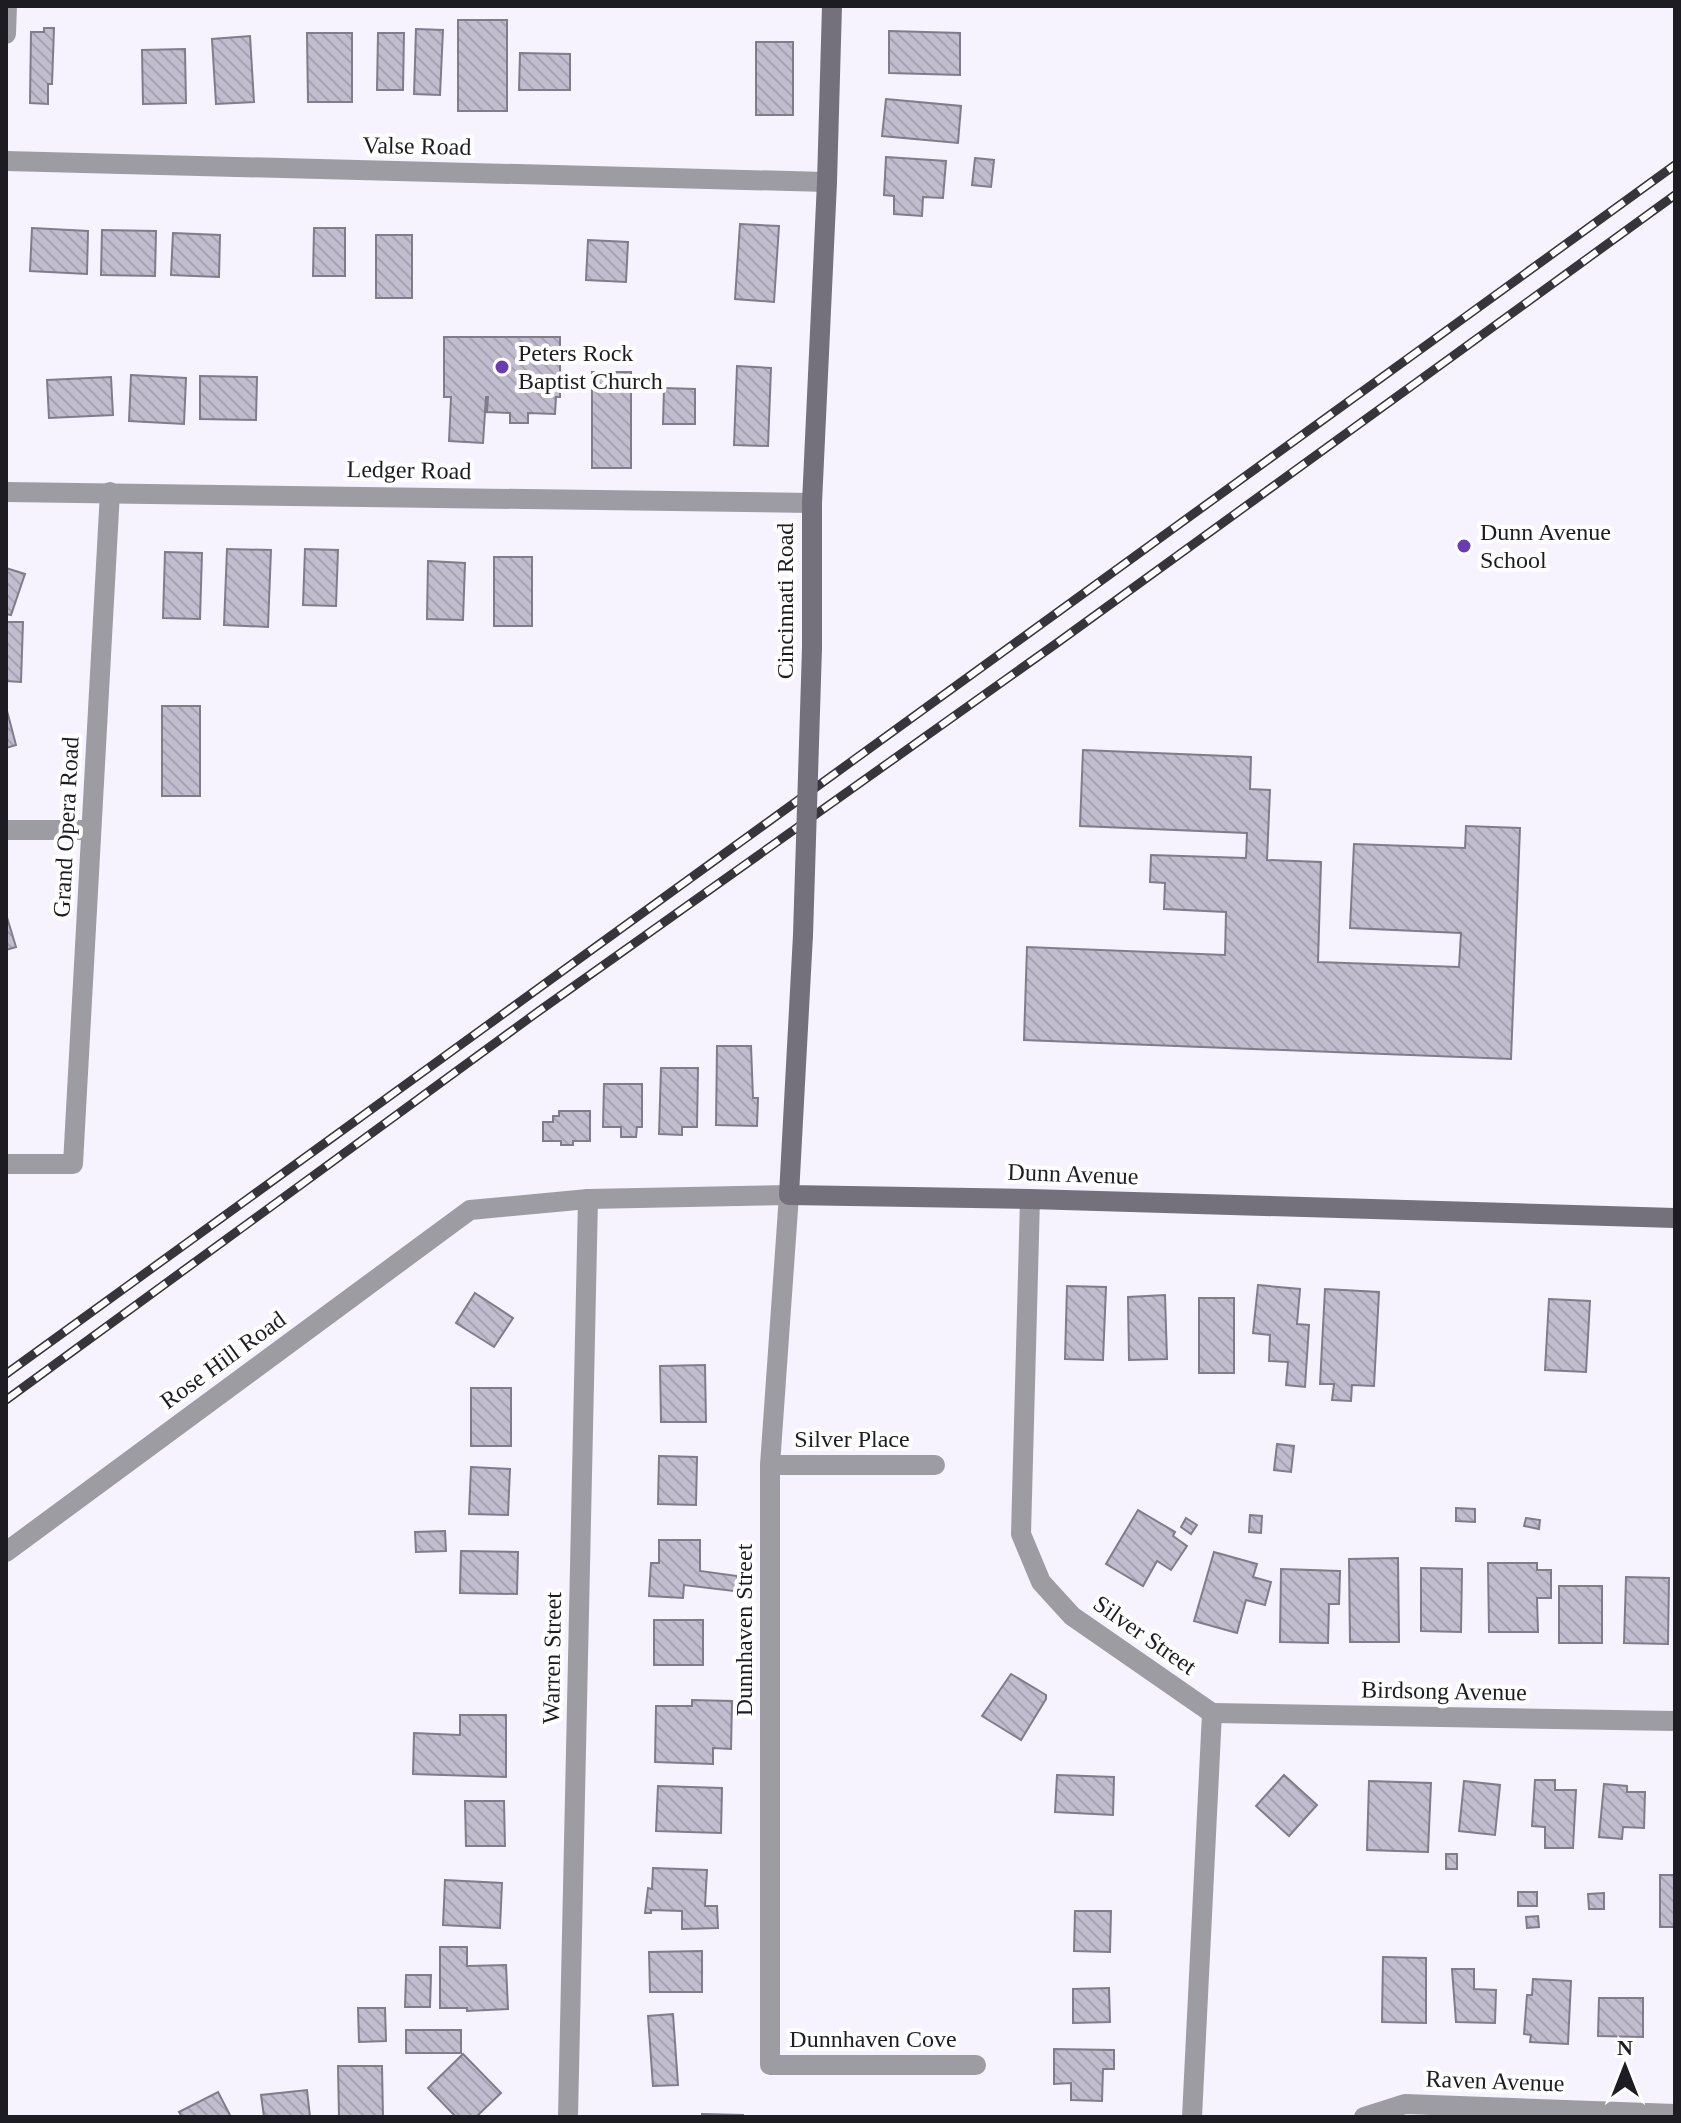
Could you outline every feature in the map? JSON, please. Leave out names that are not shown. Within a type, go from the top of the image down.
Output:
[{"type":"street","points":[[6,34],[7,6]]},
{"type":"street","name":"Cincinnati Road","points":[[789,1195],[803,935],[812,648],[812,503],[832,6]]},
{"type":"street","name":"Valse Road","points":[[6,161],[827,182]]},
{"type":"street","name":"Ledger Road","points":[[6,492],[812,503]]},
{"type":"street","name":"Grand Opera Road","points":[[6,1164],[73,1164],[110,492]]},
{"type":"street","points":[[6,830],[91,830]]},
{"type":"street","name":"Dunn Avenue","points":[[470,1210],[588,1199],[789,1195],[1675,1218]]},
{"type":"street","name":"Dunnhaven Street","points":[[770,2065],[770,1465],[789,1195]]},
{"type":"street","name":"Warren Street","points":[[568,2117],[588,1199]]},
{"type":"street","name":"Silver Street","points":[[1030,1199],[1021,1534],[1041,1582],[1072,1616],[1212,1713]]},
{"type":"street","name":"Rose Hill Road","points":[[6,1552],[470,1210]]},
{"type":"street","name":"Silver Place","points":[[770,1465],[935,1465]]},
{"type":"street","points":[[1192,2117],[1212,1713]]},
{"type":"street","name":"Birdsong Avenue","points":[[1212,1713],[1675,1721]]},
{"type":"street","name":"Dunnhaven Cove","points":[[770,2065],[976,2065]]},
{"type":"street","name":"Raven Avenue","points":[[1364,2117],[1405,2104],[1675,2114]]},
{"type":"building","points":[[458,20],[507,20],[507,111],[458,111]]},
{"type":"building","points":[[44,28],[54,28],[52,84],[48,84],[48,104],[30,103],[31,32],[44,32]]},
{"type":"building","points":[[416,29],[443,30],[440,95],[414,94]]},
{"type":"building","points":[[889,31],[960,33],[960,75],[889,73]]},
{"type":"building","points":[[307,33],[352,33],[352,102],[308,102]]},
{"type":"building","points":[[378,33],[404,33],[403,90],[377,90]]},
{"type":"building","points":[[250,36],[254,102],[216,104],[212,39]]},
{"type":"building","points":[[756,42],[793,42],[793,115],[756,115]]},
{"type":"building","points":[[185,49],[186,103],[143,104],[142,50]]},
{"type":"building","points":[[520,53],[570,54],[570,90],[519,90]]},
{"type":"building","points":[[886,99],[961,106],[958,143],[882,136]]},
{"type":"building","points":[[886,157],[946,161],[943,198],[923,197],[922,216],[894,214],[894,196],[884,195]]},
{"type":"building","points":[[975,158],[994,160],[991,187],[972,185]]},
{"type":"building","points":[[740,224],[779,226],[774,302],[735,299]]},
{"type":"building","points":[[32,228],[88,231],[87,274],[30,271]]},
{"type":"building","points":[[314,228],[345,228],[345,276],[313,276]]},
{"type":"building","points":[[102,230],[156,231],[155,276],[101,275]]},
{"type":"building","points":[[173,233],[220,235],[219,277],[171,275]]},
{"type":"building","points":[[376,235],[412,235],[412,298],[376,298]]},
{"type":"building","points":[[588,240],[628,242],[626,282],[586,280]]},
{"type":"building","name":"Peters Rock Baptist Church","points":[[444,337],[560,337],[560,397],[556,397],[555,414],[528,413],[528,423],[510,423],[510,413],[487,412],[486,397],[483,443],[449,441],[451,397],[444,397]]},
{"type":"building","points":[[737,366],[771,368],[768,446],[734,445]]},
{"type":"building","points":[[592,372],[631,372],[631,468],[592,468]]},
{"type":"building","points":[[131,375],[186,378],[184,424],[129,421]]},
{"type":"building","points":[[200,376],[257,377],[256,420],[200,419]]},
{"type":"building","points":[[111,377],[113,415],[49,418],[47,380]]},
{"type":"building","points":[[664,388],[695,389],[695,424],[663,424]]},
{"type":"building","points":[[227,549],[271,550],[268,627],[224,625]]},
{"type":"building","points":[[305,549],[338,550],[336,606],[303,605]]},
{"type":"building","points":[[165,552],[202,553],[200,619],[163,618]]},
{"type":"building","points":[[494,557],[532,557],[532,626],[494,626]]},
{"type":"building","points":[[428,561],[465,563],[463,620],[427,619]]},
{"type":"building","points":[[6,568],[25,574],[11,615],[6,614]]},
{"type":"building","points":[[6,622],[23,622],[21,682],[6,681]]},
{"type":"building","points":[[162,706],[200,706],[200,796],[162,796]]},
{"type":"building","points":[[6,707],[16,745],[6,748]]},
{"type":"building","points":[[1083,750],[1251,757],[1250,789],[1270,790],[1267,860],[1321,862],[1318,962],[1459,967],[1461,933],[1350,928],[1354,844],[1465,848],[1466,826],[1520,828],[1511,1059],[1024,1040],[1027,947],[1225,955],[1226,912],[1164,909],[1165,883],[1150,882],[1151,855],[1246,858],[1247,833],[1080,826]]},
{"type":"building","points":[[6,914],[16,947],[6,950]]},
{"type":"building","points":[[717,1046],[751,1046],[753,1098],[758,1098],[757,1126],[716,1125]]},
{"type":"building","points":[[661,1068],[698,1068],[697,1127],[682,1127],[682,1135],[659,1134]]},
{"type":"building","points":[[604,1084],[642,1084],[642,1127],[637,1127],[636,1137],[621,1137],[621,1127],[603,1127]]},
{"type":"building","points":[[559,1111],[590,1111],[590,1141],[561,1145],[561,1141],[543,1141],[543,1122],[553,1122],[553,1116],[559,1116]]},
{"type":"building","points":[[1258,1285],[1300,1289],[1297,1324],[1309,1325],[1305,1387],[1286,1385],[1288,1362],[1269,1361],[1270,1335],[1253,1333]]},
{"type":"building","points":[[1067,1286],[1106,1287],[1103,1360],[1065,1359]]},
{"type":"building","points":[[1325,1289],[1379,1292],[1374,1386],[1352,1385],[1351,1401],[1332,1400],[1334,1384],[1320,1384]]},
{"type":"building","points":[[475,1293],[513,1318],[494,1347],[456,1323]]},
{"type":"building","points":[[1165,1295],[1167,1359],[1129,1360],[1128,1297]]},
{"type":"building","points":[[1199,1298],[1234,1298],[1234,1373],[1199,1373]]},
{"type":"building","points":[[1549,1299],[1590,1301],[1586,1372],[1545,1370]]},
{"type":"building","points":[[705,1365],[706,1422],[661,1422],[660,1366]]},
{"type":"building","points":[[471,1388],[511,1388],[511,1446],[471,1446]]},
{"type":"building","points":[[1277,1444],[1294,1446],[1291,1472],[1274,1470]]},
{"type":"building","points":[[659,1456],[697,1457],[696,1505],[658,1504]]},
{"type":"building","points":[[471,1467],[510,1469],[508,1515],[469,1514]]},
{"type":"building","points":[[1456,1508],[1475,1509],[1475,1522],[1456,1521]]},
{"type":"building","points":[[1138,1510],[1175,1532],[1173,1536],[1187,1546],[1171,1570],[1157,1561],[1143,1586],[1106,1564]]},
{"type":"building","points":[[1250,1515],[1262,1516],[1261,1533],[1249,1532]]},
{"type":"building","points":[[1186,1518],[1197,1525],[1191,1534],[1181,1527]]},
{"type":"building","points":[[1526,1518],[1540,1520],[1539,1529],[1524,1526]]},
{"type":"building","points":[[445,1531],[446,1551],[416,1552],[415,1532]]},
{"type":"building","points":[[659,1540],[700,1540],[700,1571],[752,1578],[750,1593],[684,1585],[683,1598],[649,1596],[651,1563],[659,1563]]},
{"type":"building","points":[[461,1551],[518,1552],[517,1594],[460,1593]]},
{"type":"building","points":[[1214,1552],[1257,1564],[1253,1577],[1271,1582],[1265,1605],[1246,1600],[1237,1633],[1194,1621]]},
{"type":"building","points":[[1398,1558],[1399,1642],[1350,1642],[1349,1559]]},
{"type":"building","points":[[1488,1563],[1537,1563],[1537,1570],[1551,1570],[1551,1598],[1537,1598],[1538,1632],[1489,1632]]},
{"type":"building","points":[[1421,1568],[1462,1569],[1461,1632],[1421,1631]]},
{"type":"building","points":[[1281,1569],[1340,1571],[1339,1604],[1329,1604],[1328,1643],[1280,1642]]},
{"type":"building","points":[[1626,1577],[1669,1578],[1668,1644],[1624,1643]]},
{"type":"building","points":[[1559,1586],[1602,1586],[1602,1643],[1559,1643]]},
{"type":"building","points":[[654,1620],[703,1620],[703,1665],[654,1665]]},
{"type":"building","points":[[1011,1674],[1046,1695],[1021,1740],[982,1716]]},
{"type":"building","points":[[692,1700],[732,1701],[731,1749],[713,1748],[713,1764],[655,1762],[656,1706],[692,1706]]},
{"type":"building","points":[[460,1715],[506,1715],[506,1777],[413,1774],[414,1733],[460,1735]]},
{"type":"building","points":[[1057,1775],[1114,1777],[1113,1815],[1055,1812]]},
{"type":"building","points":[[1284,1775],[1317,1805],[1289,1836],[1256,1806]]},
{"type":"building","points":[[1535,1780],[1555,1780],[1555,1790],[1576,1790],[1573,1848],[1545,1848],[1545,1827],[1532,1826]]},
{"type":"building","points":[[1369,1781],[1431,1783],[1428,1852],[1367,1850]]},
{"type":"building","points":[[1464,1781],[1500,1785],[1495,1835],[1459,1831]]},
{"type":"building","points":[[1604,1784],[1627,1786],[1627,1792],[1645,1792],[1644,1828],[1623,1827],[1622,1839],[1599,1837]]},
{"type":"building","points":[[658,1786],[722,1788],[721,1833],[656,1831]]},
{"type":"building","points":[[465,1801],[504,1801],[505,1846],[466,1846]]},
{"type":"building","points":[[1446,1854],[1457,1854],[1457,1869],[1446,1869]]},
{"type":"building","points":[[653,1868],[707,1870],[705,1906],[717,1906],[718,1928],[682,1929],[682,1911],[651,1910],[651,1913],[645,1913],[648,1888],[652,1889]]},
{"type":"building","points":[[1660,1875],[1675,1875],[1675,1927],[1660,1927]]},
{"type":"building","points":[[445,1880],[502,1883],[500,1928],[443,1925]]},
{"type":"building","points":[[1518,1892],[1537,1892],[1537,1906],[1518,1906]]},
{"type":"building","points":[[1604,1893],[1604,1909],[1589,1909],[1588,1894]]},
{"type":"building","points":[[1075,1911],[1111,1911],[1110,1952],[1074,1951]]},
{"type":"building","points":[[1538,1916],[1539,1927],[1527,1928],[1526,1917]]},
{"type":"building","points":[[440,1947],[467,1947],[467,1966],[506,1965],[508,2009],[467,2011],[467,2008],[440,2008]]},
{"type":"building","points":[[702,1951],[702,1992],[650,1992],[649,1952]]},
{"type":"building","points":[[1383,1957],[1426,1958],[1426,2023],[1382,2022]]},
{"type":"building","points":[[1452,1969],[1474,1969],[1474,1989],[1496,1990],[1495,2023],[1456,2022]]},
{"type":"building","points":[[406,1975],[431,1975],[430,2007],[405,2007]]},
{"type":"building","points":[[1533,1979],[1571,1981],[1568,2044],[1530,2042],[1531,2035],[1524,2034],[1527,1995],[1532,1995]]},
{"type":"building","points":[[1109,1988],[1110,2022],[1073,2023],[1073,1989]]},
{"type":"building","points":[[1599,1998],[1643,1998],[1643,2037],[1598,2036]]},
{"type":"building","points":[[358,2008],[385,2008],[386,2041],[359,2042]]},
{"type":"building","points":[[673,2014],[678,2085],[653,2086],[648,2016]]},
{"type":"building","points":[[406,2030],[461,2030],[461,2053],[406,2053]]},
{"type":"building","points":[[1054,2049],[1114,2050],[1114,2069],[1103,2069],[1102,2101],[1071,2100],[1071,2083],[1054,2084]]},
{"type":"building","points":[[463,2054],[501,2093],[476,2117],[456,2117],[428,2088]]},
{"type":"building","points":[[338,2066],[382,2066],[383,2117],[339,2117]]},
{"type":"building","points":[[307,2090],[310,2117],[264,2117],[261,2095]]},
{"type":"building","points":[[218,2092],[231,2117],[182,2117],[179,2112]]},
{"type":"building","points":[[702,2114],[743,2115],[743,2117],[702,2117]]},
{"type":"railway","points":[[6,1374],[1675,165]]},
{"type":"railway","points":[[6,1400],[539,1011],[1057,643],[1675,195]]},
{"type":"place","name":"Peters Rock Baptist Church","points":[[502,367]]},
{"type":"place","name":"Dunn Avenue School","points":[[1464,546]]}]
